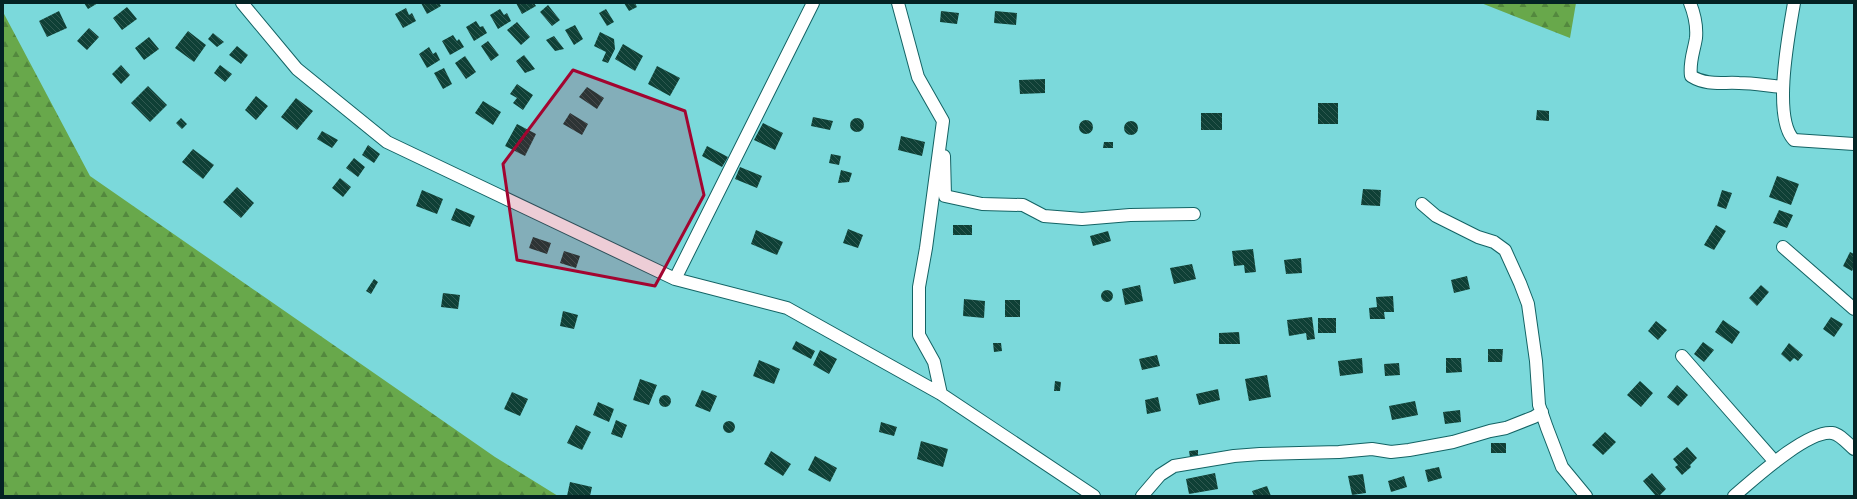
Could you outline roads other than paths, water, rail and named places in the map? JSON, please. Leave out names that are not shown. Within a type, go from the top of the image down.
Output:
[{"type":"street","points":[[242,3],[297,69],[387,142],[675,279],[787,308],[941,394],[1094,496]]},
{"type":"street","points":[[675,279],[813,3]]},
{"type":"street","points":[[898,3],[918,77],[943,121],[945,196],[982,204],[1023,205],[1044,216],[1082,219],[1130,215],[1194,214]]},
{"type":"street","points":[[1690,3],[1693,12],[1696,37],[1690,65],[1691,76],[1698,80],[1713,84],[1739,83],[1783,87]]},
{"type":"street","points":[[1794,3],[1783,87],[1785,124],[1788,135],[1794,140],[1854,144]]},
{"type":"street","points":[[941,394],[934,362],[919,335],[919,287],[926,248],[943,121]]},
{"type":"street","points":[[1422,204],[1436,216],[1478,237],[1494,242],[1505,250],[1528,304],[1533,335],[1539,405],[1554,449],[1562,467],[1586,496]]},
{"type":"street","points":[[1783,247],[1854,309]]},
{"type":"street","points":[[1682,356],[1775,462]]},
{"type":"street","points":[[1142,496],[1160,475],[1174,466],[1234,456],[1340,452],[1372,449],[1397,452],[1453,442],[1506,428],[1534,417],[1542,412]]},
{"type":"street","points":[[1734,496],[1802,442],[1832,432],[1854,449]]}]
